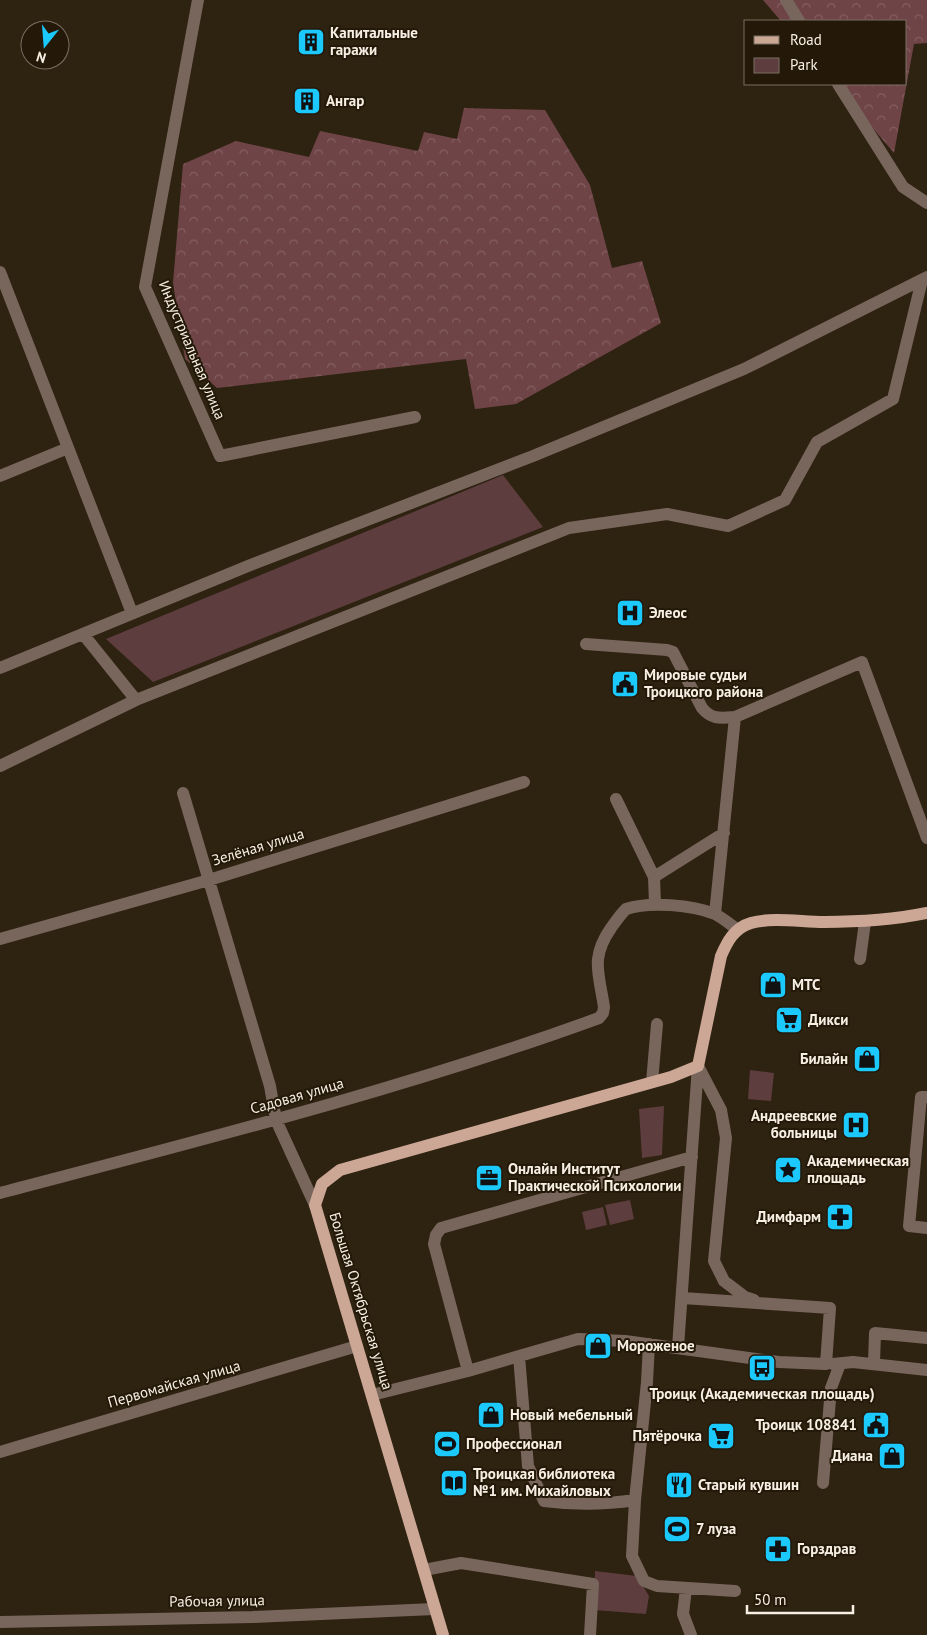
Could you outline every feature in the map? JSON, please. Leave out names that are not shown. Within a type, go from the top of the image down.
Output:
[{"type":"main road","points":[[698,1066],[721,956],[728,940],[738,930],[750,923],[770,921],[865,922],[927,913]]},
{"type":"main road","name":"Большая Октябрьская улица","points":[[443,1635],[315,1205],[322,1184],[340,1170],[652,1082],[698,1066]]},
{"type":"street","name":"Индустриальная улица","points":[[198,0],[145,287],[220,456],[415,417]]},
{"type":"street","points":[[786,0],[799,20]]},
{"type":"street","points":[[839,85],[903,187],[927,203]]},
{"type":"street","points":[[0,272],[132,614]]},
{"type":"street","points":[[0,668],[533,456],[744,369],[925,279]]},
{"type":"street","points":[[0,766],[136,700],[568,528],[667,514],[728,526],[785,500],[818,442],[893,399],[925,279]]},
{"type":"street","points":[[0,476],[68,448]]},
{"type":"street","points":[[83,634],[136,700]]},
{"type":"street","points":[[586,644],[667,650],[672,652],[702,708],[709,716],[718,718],[735,716],[862,662],[927,838]]},
{"type":"street","points":[[715,914],[735,716]]},
{"type":"street","name":"Зелёная улица","points":[[0,939],[209,880],[524,782]]},
{"type":"street","points":[[183,793],[270,1086],[276,1120],[315,1205]]},
{"type":"street","points":[[616,799],[654,877],[655,904],[715,914],[738,930]]},
{"type":"street","points":[[654,877],[724,833]]},
{"type":"street","name":"Садовая улица","points":[[0,1193],[276,1120],[537,1040],[599,1018],[603,1013],[604,1007],[596,960],[602,941],[626,909],[655,904]]},
{"type":"street","points":[[860,959],[865,922]]},
{"type":"street","points":[[652,1082],[657,1024]]},
{"type":"street","points":[[678,1347],[683,1298],[698,1066]]},
{"type":"street","points":[[698,1066],[721,1110],[726,1138],[714,1261],[724,1281],[745,1298],[772,1304]]},
{"type":"street","points":[[927,1097],[921,1097],[909,1226],[927,1228]]},
{"type":"street","points":[[468,1371],[434,1244],[436,1235],[441,1228],[692,1157]]},
{"type":"street","points":[[683,1298],[830,1308],[826,1364]]},
{"type":"street","points":[[874,1363],[875,1333],[927,1338]]},
{"type":"street","points":[[372,1395],[468,1371],[578,1339],[678,1347],[778,1362],[874,1363],[927,1370]]},
{"type":"street","points":[[649,1344],[632,1556],[644,1581],[657,1586],[735,1591]]},
{"type":"street","name":"Первомайская улица","points":[[0,1452],[357,1346]]},
{"type":"street","points":[[519,1356],[528,1466],[544,1501],[593,1505],[635,1500]]},
{"type":"street","points":[[823,1483],[832,1388],[840,1364]]},
{"type":"street","points":[[424,1570],[461,1564],[592,1584],[590,1635]]},
{"type":"street","points":[[686,1588],[683,1614],[691,1635]]},
{"type":"street","name":"Рабочая улица","points":[[0,1622],[253,1617],[434,1610]]},
{"type":"green space","points":[[763,0],[927,0],[927,43],[914,44],[907,82],[907,20],[780,20]]},
{"type":"green space","points":[[836,85],[906,85],[894,153]]},
{"type":"green space","points":[[464,108],[545,110],[590,185],[612,268],[642,261],[661,323],[516,404],[475,409],[466,359],[217,388],[185,359],[173,283],[183,164],[236,141],[309,157],[320,131],[418,151],[424,132],[457,139]]},
{"type":"green space","points":[[503,475],[543,527],[153,682],[106,639]]},
{"type":"green space","points":[[750,1070],[774,1073],[771,1101],[748,1099]]},
{"type":"green space","points":[[664,1106],[662,1155],[642,1158],[639,1109]]},
{"type":"green space","points":[[630,1200],[634,1219],[610,1225],[605,1205]]},
{"type":"green space","points":[[603,1207],[607,1225],[586,1230],[582,1212]]},
{"type":"green space","points":[[595,1571],[637,1576],[649,1596],[646,1614],[594,1610]]},
{"type":"place","name":"Капитальные гаражи","points":[[311,42]]},
{"type":"place","name":"Ангар","points":[[307,101]]},
{"type":"place","name":"Элеос","points":[[630,613]]},
{"type":"place","name":"Мировые судьи Троицкого района","points":[[625,684]]},
{"type":"place","name":"МТС","points":[[773,985]]},
{"type":"place","name":"Дикси","points":[[789,1020]]},
{"type":"place","name":"Билайн","points":[[867,1059]]},
{"type":"place","name":"Андреевские больницы","points":[[856,1125]]},
{"type":"place","name":"Академическая площадь","points":[[788,1170]]},
{"type":"place","name":"Онлайн Институт Практической Психологии","points":[[489,1178]]},
{"type":"place","name":"Димфарм","points":[[840,1217]]},
{"type":"place","name":"Мороженое","points":[[598,1346]]},
{"type":"place","name":"Троицк (Академическая площадь)","points":[[762,1368]]},
{"type":"place","name":"Новый мебельный","points":[[491,1415]]},
{"type":"place","name":"Троицк 108841","points":[[876,1425]]},
{"type":"place","name":"Пятёрочка","points":[[721,1436]]},
{"type":"place","name":"Профессионал","points":[[447,1444]]},
{"type":"place","name":"Диана","points":[[892,1456]]},
{"type":"place","name":"Троицкая библиотека №1 им. Михайловых","points":[[454,1483]]},
{"type":"place","name":"Старый кувшин","points":[[679,1485]]},
{"type":"place","name":"7 луза","points":[[677,1529]]},
{"type":"place","name":"Горздрав","points":[[778,1549]]}]
